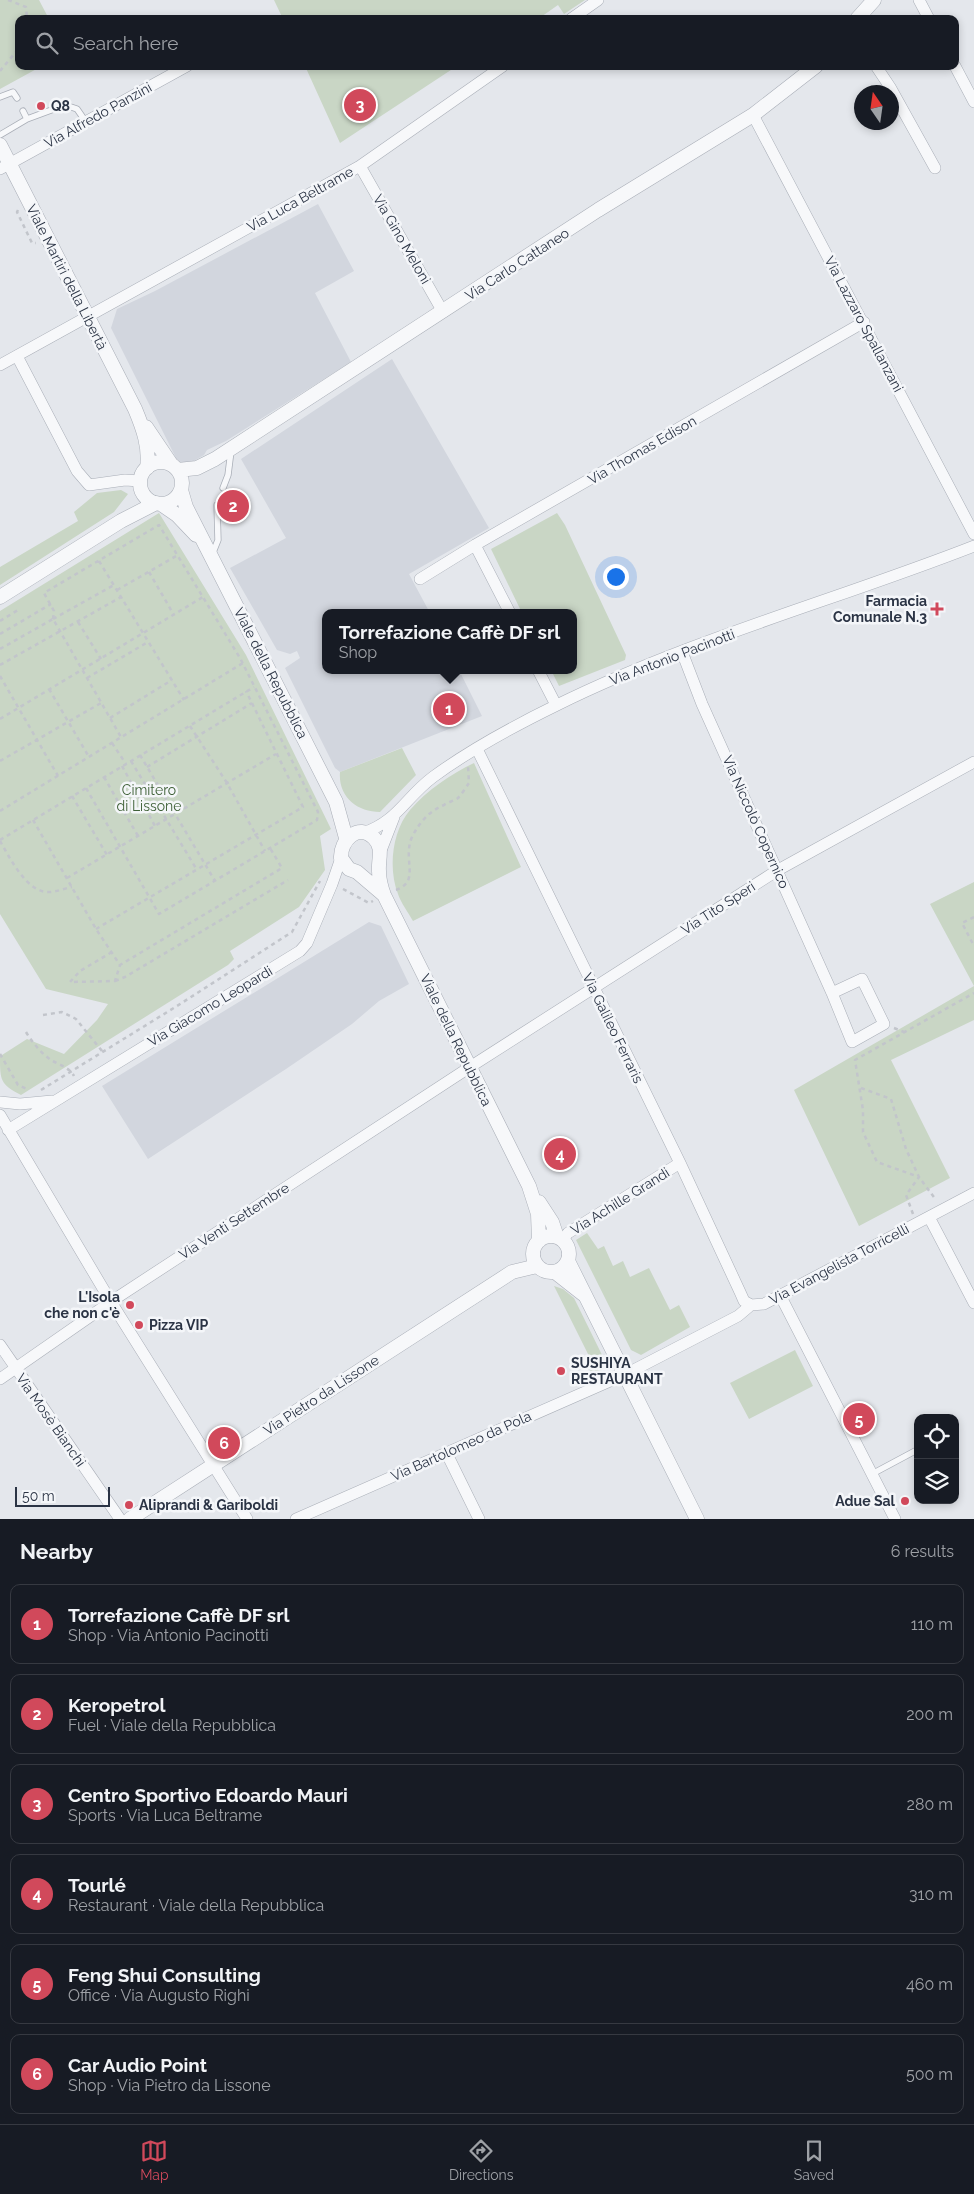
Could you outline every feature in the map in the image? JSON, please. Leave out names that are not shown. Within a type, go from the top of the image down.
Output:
[{"type":"street","points":[[577,15],[598,0]]},
{"type":"street","points":[[861,15],[874,0]]},
{"type":"street","points":[[919,0],[927,15]]},
{"type":"street","name":"Via Alfredo Panzini","points":[[5,166],[180,70]]},
{"type":"street","name":"Via Luca Beltrame","points":[[0,365],[360,166],[497,70]]},
{"type":"street","name":"Via Carlo Cattaneo","points":[[174,467],[190,470],[215,459],[598,210],[753,115],[811,70]]},
{"type":"street","points":[[879,70],[935,168]]},
{"type":"street","points":[[957,70],[974,102]]},
{"type":"street","name":"Via Lazzaro Spallanzani","points":[[753,115],[864,322],[974,534]]},
{"type":"street","name":"Viale Martiri della Libertà","points":[[0,145],[5,166],[88,317],[135,409],[174,467]]},
{"type":"street","name":"Via Gino Meloni","points":[[360,166],[443,312]]},
{"type":"street","name":"Via Thomas Edison","points":[[420,578],[864,322]]},
{"type":"street","points":[[16,356],[77,471],[86,482],[89,485],[125,480],[140,485]]},
{"type":"street","name":"Viale Martiri della Libertà","points":[[135,409],[146,441],[147,468]]},
{"type":"street","name":"Via Carlo Cattaneo","points":[[182,488],[215,459]]},
{"type":"street","points":[[121,521],[132,508],[147,468],[154,463],[161,462],[174,467]]},
{"type":"street","name":"Viale della Repubblica","points":[[174,467],[182,488],[186,507],[336,802],[346,838],[340,851],[341,858],[344,864],[384,894]]},
{"type":"street","name":"Viale della Repubblica","points":[[140,485],[146,498],[159,504],[182,520],[209,551]]},
{"type":"street","points":[[0,598],[121,521],[159,504],[171,502],[182,488]]},
{"type":"street","points":[[475,545],[508,609]]},
{"type":"street","name":"Via Antonio Pacinotti","points":[[363,833],[384,825],[395,816],[409,798],[432,778],[477,748],[556,705],[682,652],[974,546]]},
{"type":"street","name":"Via Niccolò Copernico","points":[[682,652],[702,704],[778,870],[852,1042],[884,1024],[862,979],[832,993]]},
{"type":"street","points":[[540,674],[556,705]]},
{"type":"street","name":"Via Galileo Ferraris","points":[[477,748],[680,1163],[740,1292],[744,1300],[751,1304]]},
{"type":"street","name":"Via Tito Speri","points":[[470,1067],[778,870],[974,762]]},
{"type":"street","name":"Viale della Repubblica","points":[[336,802],[363,833],[374,838],[379,846],[380,884],[384,894],[529,1186],[560,1238],[568,1247],[568,1261],[583,1294],[626,1374],[697,1519]]},
{"type":"street","name":"Via Antonio Pacinotti","points":[[380,857],[395,816]]},
{"type":"street","points":[[346,838],[354,833],[363,833]]},
{"type":"street","points":[[332,884],[356,872],[369,871],[380,857]]},
{"type":"street","name":"Via Giacomo Leopardi","points":[[8,1130],[300,951],[307,943],[341,858]]},
{"type":"street","name":"Via Venti Settembre","points":[[0,1379],[111,1302],[470,1067]]},
{"type":"street","name":"Via Giacomo Leopardi","points":[[0,1102],[20,1104],[56,1100]]},
{"type":"street","points":[[0,1115],[111,1302],[247,1519]]},
{"type":"street","name":"Via Achille Grandi","points":[[560,1238],[680,1163]]},
{"type":"street","name":"Viale della Repubblica","points":[[529,1186],[538,1214],[536,1246],[533,1259],[537,1266],[548,1272],[555,1272],[583,1294]]},
{"type":"street","name":"Via Evangelista Torricelli","points":[[626,1374],[738,1316],[751,1304],[764,1304],[974,1193]]},
{"type":"street","points":[[929,1217],[974,1303]]},
{"type":"street","points":[[536,1246],[548,1236],[560,1238]]},
{"type":"street","name":"Via Pietro da Lissone","points":[[130,1519],[512,1272],[536,1246]]},
{"type":"street","points":[[555,1272],[561,1270],[568,1261]]},
{"type":"street","name":"Via Pietro da Lissone","points":[[512,1272],[537,1266]]},
{"type":"street","points":[[780,1295],[895,1519]]},
{"type":"street","name":"Via Mosè Bianchi","points":[[0,1345],[120,1519]]},
{"type":"street","name":"Via Bartolomeo da Pola","points":[[296,1519],[626,1374]]},
{"type":"street","points":[[446,1452],[479,1519]]},
{"type":"lane","points":[[0,97],[13,92],[17,98]]},
{"type":"lane","points":[[0,135],[27,119],[65,105],[77,109],[86,122]]},
{"type":"lane","points":[[23,111],[27,119]]},
{"type":"lane","points":[[223,488],[228,475],[231,449]]},
{"type":"lane","points":[[209,551],[218,540],[217,505]]},
{"type":"lane","points":[[872,1474],[914,1452]]},
{"type":"path","points":[[8,0],[26,7],[27,15]]},
{"type":"path","points":[[0,71],[15,53]]},
{"type":"path","points":[[86,788],[159,914],[317,820],[318,812],[243,663],[159,525],[44,593],[54,611],[53,619],[121,737]]},
{"type":"path","points":[[117,590],[178,555]]},
{"type":"path","points":[[99,561],[184,700]]},
{"type":"path","points":[[149,572],[174,615]]},
{"type":"path","points":[[0,649],[114,585]]},
{"type":"path","points":[[0,719],[203,597]]},
{"type":"path","points":[[0,665],[121,598]]},
{"type":"path","points":[[0,634],[51,604]]},
{"type":"path","points":[[0,621],[18,610]]},
{"type":"path","points":[[78,622],[101,659]]},
{"type":"path","points":[[87,678],[148,642]]},
{"type":"path","points":[[0,811],[243,663]]},
{"type":"path","points":[[0,676],[58,776]]},
{"type":"path","points":[[110,718],[172,680]]},
{"type":"path","points":[[72,887],[49,892],[37,890],[22,876],[0,840],[254,687]]},
{"type":"path","points":[[50,689],[89,757]]},
{"type":"path","points":[[96,929],[303,808],[246,692]]},
{"type":"path","points":[[0,760],[101,703]]},
{"type":"path","points":[[147,767],[252,703]]},
{"type":"path","points":[[189,726],[227,783],[265,851]]},
{"type":"path","points":[[112,743],[126,764]]},
{"type":"path","points":[[67,878],[276,754]]},
{"type":"path","points":[[140,755],[215,881]]},
{"type":"path","points":[[131,760],[197,870]]},
{"type":"path","points":[[0,1054],[18,1085],[35,1093],[177,1006],[292,932],[321,880],[368,903],[384,894],[404,887],[409,882],[408,852],[417,827],[428,815],[458,798],[469,783],[467,762]]},
{"type":"path","points":[[122,766],[155,826]]},
{"type":"path","points":[[104,777],[138,836]]},
{"type":"path","points":[[72,796],[107,854]]},
{"type":"path","points":[[33,820],[96,929],[120,965]]},
{"type":"path","points":[[115,981],[120,965],[282,868],[270,848]]},
{"type":"path","points":[[112,952],[80,971],[70,982],[115,981],[125,977],[288,880]]},
{"type":"path","points":[[974,917],[962,923],[974,946]]},
{"type":"path","points":[[919,1177],[877,1162],[863,1132],[861,1088],[855,1060],[974,993]]},
{"type":"path","points":[[43,1015],[62,1012],[76,1019],[102,1051]]},
{"type":"path","points":[[26,1032],[31,1040],[50,1059],[71,1071],[80,1085]]},
{"type":"path","points":[[861,1088],[890,1099],[906,1149],[919,1177]]},
{"type":"path","points":[[917,1222],[906,1195],[919,1177]]},
{"type":"shaded area","points":[[318,204],[354,271],[315,293],[351,362],[226,441],[207,450],[204,455],[192,462],[178,462],[111,328],[117,309],[155,291]]},
{"type":"shaded area","points":[[392,359],[489,528],[409,574],[428,609],[322,609],[322,674],[461,674],[482,716],[340,772],[335,768],[285,668],[300,658],[297,651],[290,654],[277,650],[230,568],[286,538],[241,459]]},
{"type":"shaded area","points":[[369,922],[381,926],[409,984],[379,1001],[352,1024],[148,1159],[102,1086]]},
{"type":"green space","points":[[0,0],[39,0],[47,15],[15,15],[15,70],[35,70],[0,89]]},
{"type":"green space","points":[[274,0],[585,0],[564,14],[558,5],[544,15],[281,15]]},
{"type":"green space","points":[[307,70],[451,70],[340,143]]},
{"type":"green space","points":[[121,490],[128,494],[114,512],[0,585],[0,567],[78,521],[74,512],[97,493]]},
{"type":"green space","name":"Cimitero di Lissone","points":[[159,513],[246,655],[331,829],[320,836],[325,870],[299,907],[230,951],[234,959],[228,965],[21,1095],[5,1084],[0,1071],[0,1057],[27,1039],[64,1054],[97,1020],[108,1004],[46,989],[0,914],[0,611]]},
{"type":"green space","points":[[557,513],[565,525],[626,655],[625,660],[559,686],[553,674],[577,674],[577,609],[520,609],[491,549]]},
{"type":"green space","points":[[402,748],[416,775],[380,812],[357,806],[346,796],[340,781],[340,772]]},
{"type":"green space","points":[[474,763],[521,867],[413,921],[399,897],[393,873],[394,850],[399,828],[410,810],[432,789],[448,777]]},
{"type":"green space","points":[[974,882],[974,986],[930,904]]},
{"type":"green space","points":[[974,986],[974,1020],[891,1060],[950,1178],[859,1226],[794,1090]]},
{"type":"green space","points":[[587,1233],[598,1249],[604,1246],[613,1266],[623,1261],[630,1277],[649,1268],[670,1310],[679,1305],[690,1327],[641,1355],[631,1350],[576,1240]]},
{"type":"green space","points":[[554,1286],[563,1289],[574,1298],[604,1359],[602,1370],[589,1379],[586,1373],[595,1368]]},
{"type":"green space","points":[[795,1350],[813,1386],[749,1419],[730,1383]]},
{"type":"place","name":"Centro Sportivo Edoardo Mauri","points":[[360,105]]},
{"type":"place","name":"Q8","points":[[41,106]]},
{"type":"place","name":"Keropetrol","points":[[233,506]]},
{"type":"place","name":"Farmacia Comunale N.3","points":[[937,609]]},
{"type":"place","name":"Torrefazione Caffè DF srl","points":[[449,709]]},
{"type":"place","name":"Tourlé","points":[[560,1154]]},
{"type":"place","name":"L'Isola che non c'è","points":[[130,1305]]},
{"type":"place","name":"Pizza VIP","points":[[139,1325]]},
{"type":"place","name":"SUSHIYA RESTAURANT","points":[[561,1371]]},
{"type":"place","name":"Feng Shui Consulting","points":[[859,1419]]},
{"type":"place","name":"Car Audio Point","points":[[224,1443]]},
{"type":"place","name":"Adue Sal","points":[[905,1501]]},
{"type":"place","name":"Aliprandi & Gariboldi","points":[[129,1505]]}]
